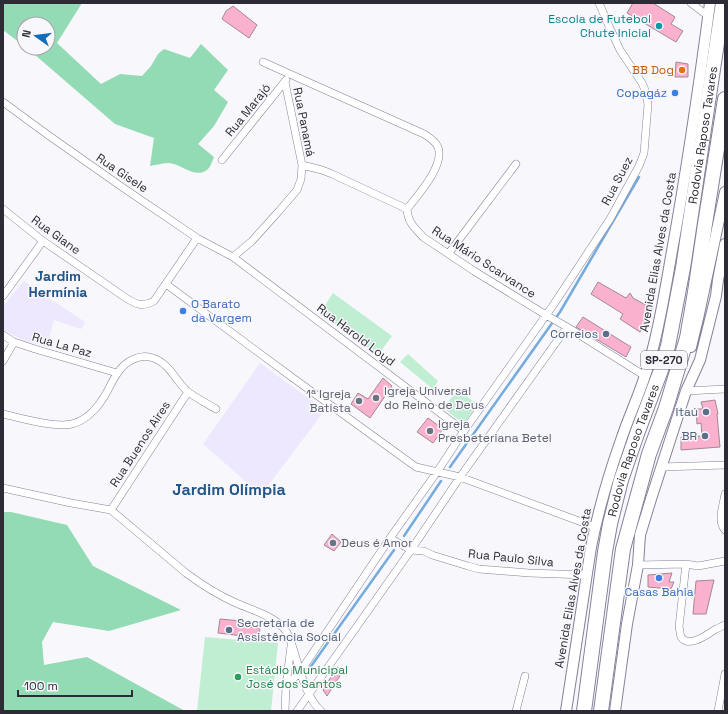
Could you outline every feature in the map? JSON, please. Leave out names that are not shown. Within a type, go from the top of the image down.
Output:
[{"type":"highway","name":"Rodovia Raposo Tavares","points":[[584,711],[610,524],[621,480],[638,430],[662,370],[668,346],[683,268],[723,3]]},
{"type":"highway","name":"Rodovia Raposo Tavares","points":[[601,711],[623,549],[649,454],[666,408],[687,338],[725,99]]},
{"type":"main road","name":"Avenida Elias Alves da Costa","points":[[566,711],[586,575],[595,527],[606,485],[645,376],[660,320],[685,178],[710,3]]},
{"type":"main road","points":[[666,408],[678,384],[695,332],[725,192]]},
{"type":"main road","points":[[615,711],[627,624],[638,565],[640,535],[650,499],[686,391],[700,360],[716,296],[725,244]]},
{"type":"street","name":"Rua Suez","points":[[286,686],[300,672],[390,538],[546,315],[610,219],[639,166],[644,153],[648,104],[645,90],[620,50],[599,3]]},
{"type":"street","points":[[691,3],[708,16]]},
{"type":"street","points":[[233,257],[252,242],[290,199],[301,178],[302,165],[332,174],[407,209],[430,179],[438,161],[439,152],[437,146],[424,134],[263,62]]},
{"type":"street","name":"Rua Marajó","points":[[222,160],[285,82],[290,73]]},
{"type":"street","name":"Rua Panamá","points":[[285,82],[302,165]]},
{"type":"street","name":"Rua Gisele","points":[[3,102],[197,238],[233,257]]},
{"type":"street","points":[[449,253],[516,164]]},
{"type":"street","name":"Rua Giane","points":[[3,209],[43,241],[126,298],[139,305],[147,305],[154,301],[197,238]]},
{"type":"street","name":"Rua Mário Scarvance","points":[[407,209],[408,217],[411,223],[423,237],[474,271],[645,376]]},
{"type":"street","points":[[3,296],[43,241]]},
{"type":"street","name":"Rua Harold Loyd","points":[[233,257],[464,431]]},
{"type":"street","points":[[166,284],[416,467],[460,477],[595,527]]},
{"type":"street","points":[[297,711],[411,550],[460,477],[567,327]]},
{"type":"street","name":"Rua La Paz","points":[[3,335],[14,342],[117,373]]},
{"type":"street","points":[[3,361],[14,342]]},
{"type":"street","points":[[3,414],[64,425],[82,421],[102,402],[117,373],[126,364],[132,360],[148,356],[155,358],[164,364],[188,392],[216,409]]},
{"type":"street","points":[[686,391],[725,389]]},
{"type":"street","name":"Rua Buenos Aires","points":[[111,510],[188,392]]},
{"type":"street","points":[[661,467],[725,466]]},
{"type":"street","points":[[3,488],[111,510],[197,582],[206,588],[271,618],[282,626],[287,632],[300,672],[309,693],[317,708],[321,711]]},
{"type":"street","points":[[725,494],[721,517],[721,523],[725,530]]},
{"type":"street","name":"Rua Paulo Silva","points":[[390,538],[411,550],[424,551],[432,555],[479,569],[586,575]]},
{"type":"street","points":[[638,565],[686,564],[698,566],[725,561]]},
{"type":"street","points":[[686,564],[679,627],[681,636],[685,640],[691,642],[700,639],[717,628],[725,625]]},
{"type":"street","points":[[285,711],[286,686],[292,644]]},
{"type":"street","points":[[718,711],[725,674]]},
{"type":"street","points":[[516,711],[525,676]]},
{"type":"shaded area","points":[[24,281],[85,322],[81,329],[54,320],[47,347],[22,340],[3,330],[3,306]]},
{"type":"shaded area","points":[[260,363],[325,410],[261,495],[203,444]]},
{"type":"green space","points":[[3,3],[82,3],[57,43],[101,84],[120,74],[142,76],[151,66],[158,54],[164,49],[190,58],[201,44],[228,70],[214,90],[228,102],[214,126],[198,144],[214,157],[211,165],[208,169],[199,173],[169,163],[150,166],[154,138],[115,124],[36,56],[56,56],[56,16],[16,16],[16,40],[3,30]]},
{"type":"green space","points":[[333,293],[392,336],[378,355],[320,313]]},
{"type":"green space","points":[[408,354],[438,381],[433,389],[400,362]]},
{"type":"green space","points":[[458,390],[477,404],[464,424],[443,408]]},
{"type":"green space","points":[[3,512],[11,512],[67,525],[93,566],[181,610],[109,631],[53,622],[42,642],[44,665],[87,657],[185,711],[3,711]]},
{"type":"green space","name":"Estádio Municipal José dos Santos","points":[[205,637],[278,643],[271,711],[197,711]]},
{"type":"building","name":"Escola de Futebol Chute Inicial","points":[[633,3],[653,3],[675,17],[671,24],[683,31],[676,42],[627,13]]},
{"type":"building","points":[[233,6],[257,25],[249,38],[222,19],[226,11]]},
{"type":"building","name":"BB Dog","points":[[676,62],[688,64],[688,77],[675,77]]},
{"type":"building","points":[[598,282],[626,298],[630,293],[633,298],[653,309],[640,332],[620,319],[623,314],[591,294]]},
{"type":"building","points":[[583,317],[631,347],[626,357],[576,327]]},
{"type":"building","name":"Igreja Universal do Reino de Deus","points":[[383,378],[392,386],[370,418],[351,404],[358,393],[368,399]]},
{"type":"building","name":"BR","points":[[715,400],[718,414],[720,447],[681,450],[681,437],[702,436],[701,423],[697,424],[696,409],[703,409],[701,402]]},
{"type":"building","name":"Igreja Presbeteriana Betel","points":[[428,418],[443,429],[433,443],[417,432]]},
{"type":"building","name":"Deus é Amor","points":[[332,534],[341,542],[334,551],[324,545]]},
{"type":"building","name":"Casas Bahia","points":[[672,573],[669,582],[674,582],[671,589],[648,587],[648,575]]},
{"type":"building","points":[[714,580],[706,614],[693,614],[696,581]]},
{"type":"building","points":[[220,619],[241,621],[240,626],[260,628],[259,638],[218,633]]},
{"type":"building","points":[[337,667],[343,671],[327,696],[323,690]]},
{"type":"waterway","points":[[450,467],[560,312],[639,177]]},
{"type":"waterway","points":[[404,536],[441,481]]},
{"type":"waterway","points":[[309,669],[394,550]]},
{"type":"place","name":"Escola de Futebol Chute Inicial","points":[[659,26]]},
{"type":"place","name":"BB Dog","points":[[682,70]]},
{"type":"place","name":"Copagáz","points":[[675,93]]},
{"type":"place","name":"O Barato da Vargem","points":[[183,311]]},
{"type":"place","name":"Correios","points":[[606,334]]},
{"type":"place","name":"Igreja Universal do Reino de Deus","points":[[376,398]]},
{"type":"place","name":"1ª Igreja Batista","points":[[359,401]]},
{"type":"place","name":"Itaú","points":[[706,412]]},
{"type":"place","name":"Igreja Presbeteriana Betel","points":[[430,431]]},
{"type":"place","name":"BR","points":[[705,436]]},
{"type":"place","name":"Deus é Amor","points":[[333,543]]},
{"type":"place","name":"Casas Bahia","points":[[659,578]]},
{"type":"place","name":"Secretaria de Assistência Social","points":[[229,630]]},
{"type":"place","name":"Estádio Municipal José dos Santos","points":[[238,677]]},
{"type":"district","name":"Jardim Hermínia","points":[[58,284]]},
{"type":"district","name":"Jardim Olímpia","points":[[229,489]]}]
